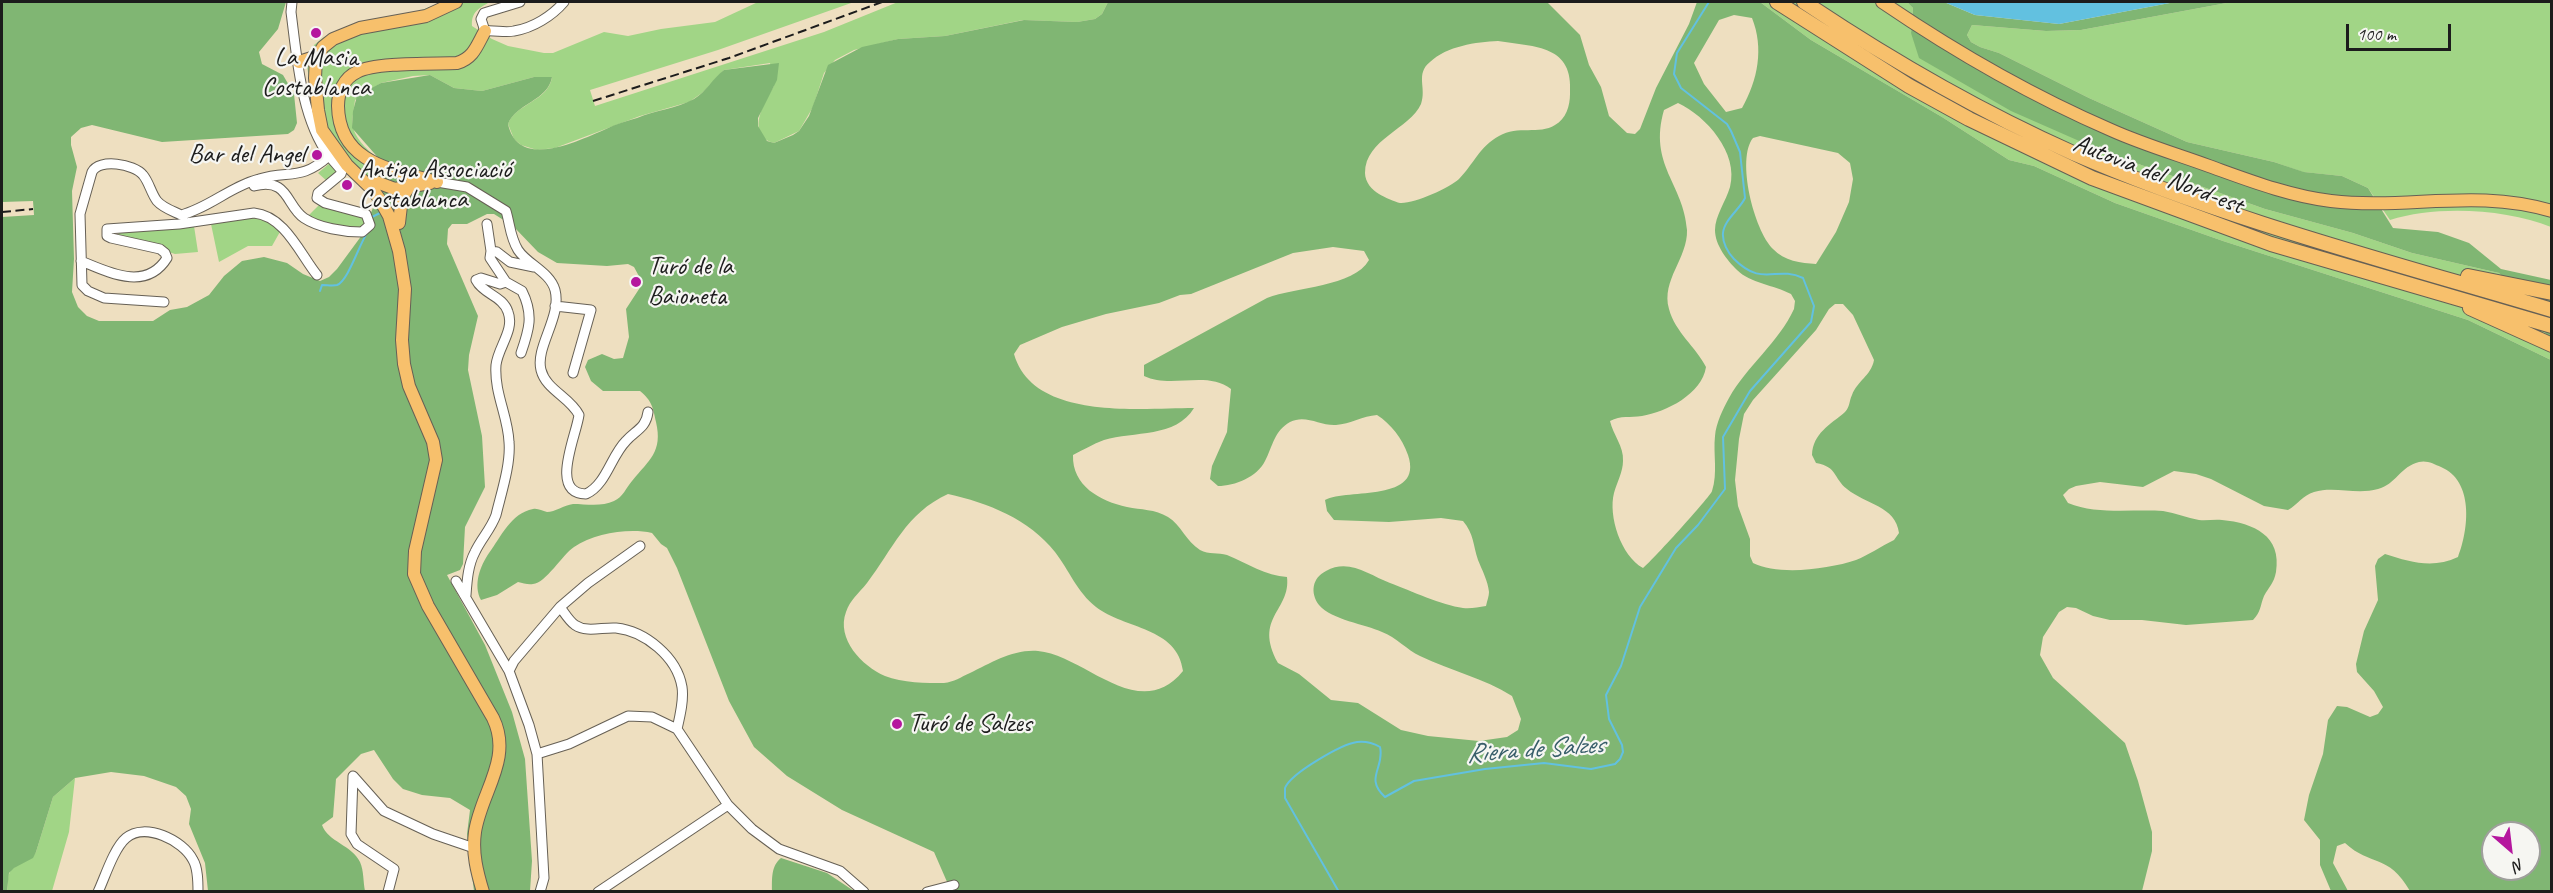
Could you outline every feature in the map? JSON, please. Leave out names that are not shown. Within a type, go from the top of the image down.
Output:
[{"type":"highway","name":"Autovia del Nord-est","points":[[1804,2],[1907,67],[1975,105],[2072,152],[2184,197],[2300,235],[2552,310]]},
{"type":"highway","name":"Autovia del Nord-est","points":[[1783,6],[1909,86],[1969,119],[2092,178],[2271,244],[2552,326]]},
{"type":"highway","points":[[2398,264],[2453,272],[2552,293]]},
{"type":"highway","points":[[2444,294],[2489,318],[2552,345]]},
{"type":"main road","points":[[305,57],[360,28],[426,16],[456,2]]},
{"type":"main road","points":[[1881,2],[1975,61],[2087,120],[2136,140],[2269,186],[2330,201],[2376,203],[2488,199],[2519,202],[2552,211]]},
{"type":"main road","points":[[437,182],[412,181],[381,167],[352,147],[342,130],[338,112],[340,90],[349,77],[365,68],[461,62],[472,55],[485,31]]},
{"type":"main road","points":[[329,141],[322,83],[324,59],[332,44]]},
{"type":"main road","points":[[305,57],[322,83]]},
{"type":"main road","points":[[305,57],[315,78],[322,130],[335,156],[374,185],[395,195]]},
{"type":"main road","points":[[394,219],[395,195],[412,181]]},
{"type":"main road","points":[[374,185],[404,239],[407,275],[402,340],[405,370],[413,396],[433,442],[436,460],[415,551],[414,574],[432,612],[493,718],[501,743],[499,762],[478,816],[474,848],[483,891]]},
{"type":"street","points":[[232,190],[270,184],[289,196],[304,218],[335,229],[362,232],[370,225],[366,214],[318,199],[318,193],[342,173],[335,156],[317,137],[311,123],[305,57],[291,12],[292,2]]},
{"type":"street","points":[[520,2],[484,13],[481,19],[485,31],[515,31],[525,28],[548,17],[564,2]]},
{"type":"street","points":[[180,220],[232,190],[260,178],[309,171],[335,156]]},
{"type":"street","points":[[164,302],[104,298],[84,288],[81,280],[82,202],[92,172],[98,165],[119,165],[139,172],[158,202],[180,220]]},
{"type":"street","points":[[437,182],[467,187],[506,210],[512,237],[518,251],[553,285],[555,306],[541,356],[540,368],[549,384],[575,408],[579,415],[566,475],[572,490],[586,494],[595,488],[619,448],[645,425],[648,411]]},
{"type":"street","points":[[81,261],[125,278],[147,275],[164,264],[167,258],[165,253],[160,249],[111,238],[107,236],[107,229],[254,213],[264,214],[289,234],[316,275]]},
{"type":"street","points":[[487,224],[490,258],[506,282],[522,291],[528,310],[530,328],[521,353]]},
{"type":"street","points":[[490,251],[497,252],[504,259],[516,264],[537,268]]},
{"type":"street","points":[[466,595],[471,562],[496,515],[510,443],[499,403],[496,366],[509,328],[509,313],[501,301],[476,280],[480,278],[500,284],[506,282]]},
{"type":"street","points":[[555,306],[591,310],[573,373]]},
{"type":"street","points":[[509,671],[514,661],[560,607],[588,583],[640,546]]},
{"type":"street","points":[[456,580],[509,671],[537,754],[544,878],[540,891]]},
{"type":"street","points":[[560,607],[574,624],[586,630],[617,628],[635,633],[656,645],[674,663],[682,687],[681,712],[677,729]]},
{"type":"street","points":[[537,754],[569,744],[628,716],[652,717],[677,729],[728,805],[752,829],[779,849],[840,871],[864,891]]},
{"type":"street","points":[[388,891],[394,869],[357,844],[351,834],[353,776],[384,811],[433,834],[474,848]]},
{"type":"street","points":[[598,891],[728,805]]},
{"type":"street","points":[[99,891],[117,850],[125,838],[139,831],[158,833],[182,846],[194,860],[198,891]]},
{"type":"street","points":[[927,891],[954,885]]},
{"type":"green space","points":[[2,2],[286,2],[278,29],[259,52],[262,64],[283,75],[294,94],[297,123],[294,130],[288,134],[162,142],[92,125],[81,128],[71,137],[77,167],[72,191],[74,259],[72,292],[78,307],[87,316],[99,321],[153,321],[170,310],[187,307],[209,295],[224,276],[242,261],[264,257],[287,263],[303,274],[320,281],[329,277],[337,269],[362,235],[383,183],[381,161],[352,128],[357,96],[381,83],[430,75],[454,88],[482,91],[534,77],[552,77],[545,92],[518,111],[508,124],[514,138],[524,146],[550,149],[694,99],[724,70],[779,63],[777,80],[758,118],[758,126],[767,141],[774,143],[799,131],[809,116],[828,65],[862,47],[898,39],[945,36],[1024,20],[1077,22],[1095,19],[1102,14],[1108,2],[1547,2],[1580,35],[1589,65],[1601,87],[1609,116],[1627,133],[1635,134],[1640,129],[1656,88],[1689,24],[1697,2],[1760,2],[1811,40],[1942,117],[2009,160],[2034,166],[2115,203],[2223,241],[2468,320],[2551,360],[2551,891],[2410,891],[2402,879],[2387,865],[2363,855],[2345,843],[2337,846],[2333,863],[2348,891],[2331,891],[2320,865],[2320,840],[2304,820],[2309,795],[2323,754],[2328,720],[2337,706],[2347,707],[2370,717],[2378,714],[2383,707],[2374,691],[2357,672],[2356,664],[2364,631],[2378,600],[2375,566],[2378,559],[2385,554],[2412,562],[2440,563],[2458,557],[2462,546],[2466,507],[2459,483],[2452,474],[2441,467],[2419,462],[2407,467],[2384,487],[2370,491],[2322,490],[2307,495],[2288,510],[2264,506],[2211,479],[2174,471],[2143,487],[2100,482],[2076,486],[2063,495],[2068,503],[2091,509],[2163,511],[2199,520],[2222,520],[2245,524],[2263,534],[2275,549],[2277,560],[2274,579],[2253,620],[2186,625],[2142,620],[2110,620],[2067,607],[2059,612],[2043,637],[2040,655],[2053,678],[2125,743],[2152,832],[2152,851],[2142,891],[951,891],[934,852],[842,810],[787,776],[754,747],[729,701],[677,568],[667,548],[652,533],[633,531],[592,538],[574,547],[549,574],[538,582],[529,584],[518,582],[497,595],[481,600],[478,588],[480,570],[502,533],[513,520],[525,511],[533,509],[547,512],[573,504],[599,505],[614,501],[622,495],[649,461],[658,441],[650,401],[640,391],[603,391],[591,381],[585,367],[588,360],[602,354],[614,359],[623,358],[629,337],[626,309],[641,286],[641,280],[634,267],[628,264],[607,266],[557,263],[538,252],[513,226],[494,214],[487,214],[467,224],[452,224],[448,229],[447,244],[478,316],[468,370],[482,436],[485,487],[465,527],[463,564],[460,570],[447,575],[485,645],[512,712],[525,759],[532,861],[530,891],[474,891],[467,834],[470,810],[450,798],[422,795],[403,789],[393,779],[374,750],[361,754],[336,779],[333,817],[322,825],[329,836],[352,851],[360,862],[365,891],[208,891],[205,863],[189,824],[191,809],[186,796],[176,787],[144,776],[111,772],[75,778],[53,797],[33,858],[9,873],[7,891],[2,891],[2,217],[34,215],[33,201],[2,202]],"holes":[[[1734,15],[1752,18],[1758,41],[1758,64],[1748,97],[1742,108],[1726,112],[1704,84],[1694,63],[1719,20]],[[1498,41],[1539,47],[1559,57],[1566,66],[1570,78],[1570,99],[1565,116],[1549,128],[1514,131],[1492,140],[1459,179],[1431,195],[1400,203],[1376,192],[1366,180],[1367,161],[1372,151],[1408,121],[1421,104],[1423,71],[1430,62],[1445,52],[1462,46]],[[1678,103],[1689,109],[1718,137],[1730,161],[1730,187],[1715,225],[1722,252],[1742,274],[1791,294],[1795,301],[1788,321],[1736,386],[1722,411],[1715,436],[1715,477],[1712,491],[1702,505],[1643,568],[1628,554],[1615,524],[1614,493],[1622,469],[1623,456],[1610,421],[1651,414],[1672,406],[1698,385],[1706,367],[1676,325],[1669,309],[1671,279],[1683,250],[1687,230],[1680,200],[1663,160],[1660,145],[1660,129],[1664,110]],[[1760,136],[1838,153],[1850,163],[1853,179],[1849,202],[1836,232],[1816,264],[1787,259],[1777,253],[1759,227],[1747,177],[1748,148],[1753,138]],[[1333,247],[1364,251],[1369,260],[1351,276],[1338,281],[1267,298],[1144,365],[1144,376],[1166,381],[1211,381],[1231,389],[1227,432],[1212,466],[1210,479],[1218,486],[1238,482],[1257,472],[1265,461],[1277,434],[1290,422],[1302,419],[1336,425],[1377,415],[1387,423],[1396,432],[1408,455],[1410,470],[1405,481],[1381,491],[1325,500],[1327,511],[1334,520],[1389,522],[1441,518],[1463,521],[1471,535],[1487,584],[1489,594],[1486,606],[1466,608],[1446,604],[1359,569],[1343,566],[1334,567],[1321,574],[1315,582],[1314,596],[1319,605],[1332,614],[1387,634],[1420,656],[1490,684],[1512,696],[1521,719],[1518,730],[1507,737],[1479,741],[1428,736],[1401,730],[1358,703],[1331,700],[1299,674],[1278,663],[1269,635],[1287,589],[1287,577],[1264,572],[1227,555],[1200,550],[1177,524],[1163,514],[1127,507],[1098,496],[1083,483],[1074,466],[1073,455],[1092,445],[1116,437],[1166,429],[1186,418],[1194,408],[1118,409],[1065,401],[1043,391],[1025,376],[1014,354],[1020,345],[1062,327],[1191,294],[1293,253]],[[1835,304],[1843,304],[1853,315],[1874,360],[1870,370],[1854,390],[1847,410],[1815,441],[1812,455],[1816,463],[1832,470],[1847,489],[1886,511],[1897,524],[1899,533],[1894,540],[1861,558],[1845,563],[1804,570],[1764,567],[1753,563],[1750,556],[1750,539],[1738,506],[1735,480],[1744,414],[1753,400],[1816,330],[1829,309]],[[948,494],[978,502],[1007,514],[1033,530],[1055,552],[1089,601],[1108,614],[1161,637],[1179,657],[1183,671],[1166,686],[1148,691],[1130,689],[1112,683],[1056,655],[1038,651],[1020,652],[1002,658],[951,682],[944,683],[899,680],[885,676],[868,666],[848,641],[844,622],[846,612],[852,600],[867,583],[902,533],[921,511]]]},
{"type":"green space","points":[[442,2],[490,2],[474,14],[472,26],[508,46],[553,53],[604,32],[628,36],[715,22],[758,2],[854,2],[718,50],[590,90],[595,106],[824,32],[898,2],[1108,2],[1102,14],[1095,19],[1077,22],[1023,20],[945,36],[898,39],[854,50],[835,60],[824,73],[813,107],[799,131],[774,143],[765,139],[760,133],[759,126],[762,109],[774,86],[770,63],[724,70],[702,93],[689,102],[640,116],[555,148],[537,150],[521,145],[514,139],[508,124],[517,112],[545,92],[552,77],[534,77],[482,91],[454,88],[430,75],[381,83],[355,100],[353,121],[355,133],[361,142],[383,166],[382,184],[376,197],[315,115],[306,60],[314,45],[324,37],[373,21],[417,12]]},
{"type":"green space","points":[[1760,2],[1907,2],[1913,8],[1911,33],[2102,151],[2265,209],[2353,233],[2412,253],[2499,273],[2538,316],[2551,346],[2551,360],[2468,320],[2223,241],[2115,203],[2034,166],[2009,160],[1942,117],[1811,40]]},
{"type":"green space","points":[[1907,2],[1944,2],[1975,15],[2059,24],[2175,2],[2232,2],[2081,30],[2046,31],[1972,25],[1967,35],[1971,42],[1980,47],[1999,53],[2089,98],[2187,142],[2274,162],[2304,172],[2342,176],[2368,188],[2393,228],[2438,232],[2469,243],[2501,269],[2551,280],[2551,346],[2538,316],[2499,273],[2412,253],[2353,233],[2265,209],[2102,151],[2011,111],[1919,58],[1911,33],[1913,8]]},
{"type":"green space","points":[[2232,2],[2551,2],[2551,227],[2513,216],[2471,211],[2429,212],[2390,220],[2368,188],[2342,176],[2303,172],[2274,162],[2187,142],[2089,98],[1999,53],[1980,47],[1971,42],[1967,35],[1972,25],[2046,31],[2081,30]]},
{"type":"green space","points":[[330,163],[339,173],[328,182],[318,173]]},
{"type":"green space","points":[[320,204],[366,219],[364,229],[328,226],[308,216]]},
{"type":"green space","points":[[259,217],[281,230],[272,246],[248,246],[219,262],[211,224]]},
{"type":"green space","points":[[194,226],[198,252],[175,254],[118,236],[119,232]]},
{"type":"green space","points":[[75,778],[69,832],[52,891],[7,892],[10,872],[30,859],[36,852],[53,797]]},
{"type":"green space","points":[[781,858],[827,873],[854,891],[772,891],[774,869]]},
{"type":"water","points":[[1944,2],[2175,2],[2059,24],[1975,15]]},
{"type":"waterway","name":"Riera de Salzes","points":[[1339,892],[1285,798],[1285,788],[1306,767],[1340,748],[1360,742],[1380,747],[1376,784],[1385,797],[1414,781],[1485,769],[1544,763],[1591,769],[1615,764],[1620,759],[1623,752],[1622,745],[1609,719],[1606,695],[1621,666],[1640,607],[1676,548],[1698,525],[1725,489],[1723,437],[1750,391],[1811,322],[1814,306],[1803,278],[1785,274],[1753,272],[1734,259],[1724,244],[1724,228],[1745,198],[1740,152],[1727,124],[1681,88],[1674,74],[1677,53],[1709,2]]},
{"type":"waterway","points":[[372,220],[372,217],[380,213]]},
{"type":"waterway","points":[[320,291],[322,285],[337,285],[341,282],[367,233]]},
{"type":"railway","points":[[593,101],[729,58],[882,2]]},
{"type":"railway","points":[[2,212],[33,209]]},
{"type":"place","name":"La Masia Costablanca","points":[[316,33]]},
{"type":"place","name":"Bar del Angel","points":[[317,155]]},
{"type":"place","name":"Antiga Associació Costablanca","points":[[347,185]]},
{"type":"place","name":"Turó de la Baioneta","points":[[636,282]]},
{"type":"place","name":"Turó de Salzes","points":[[897,724]]}]
